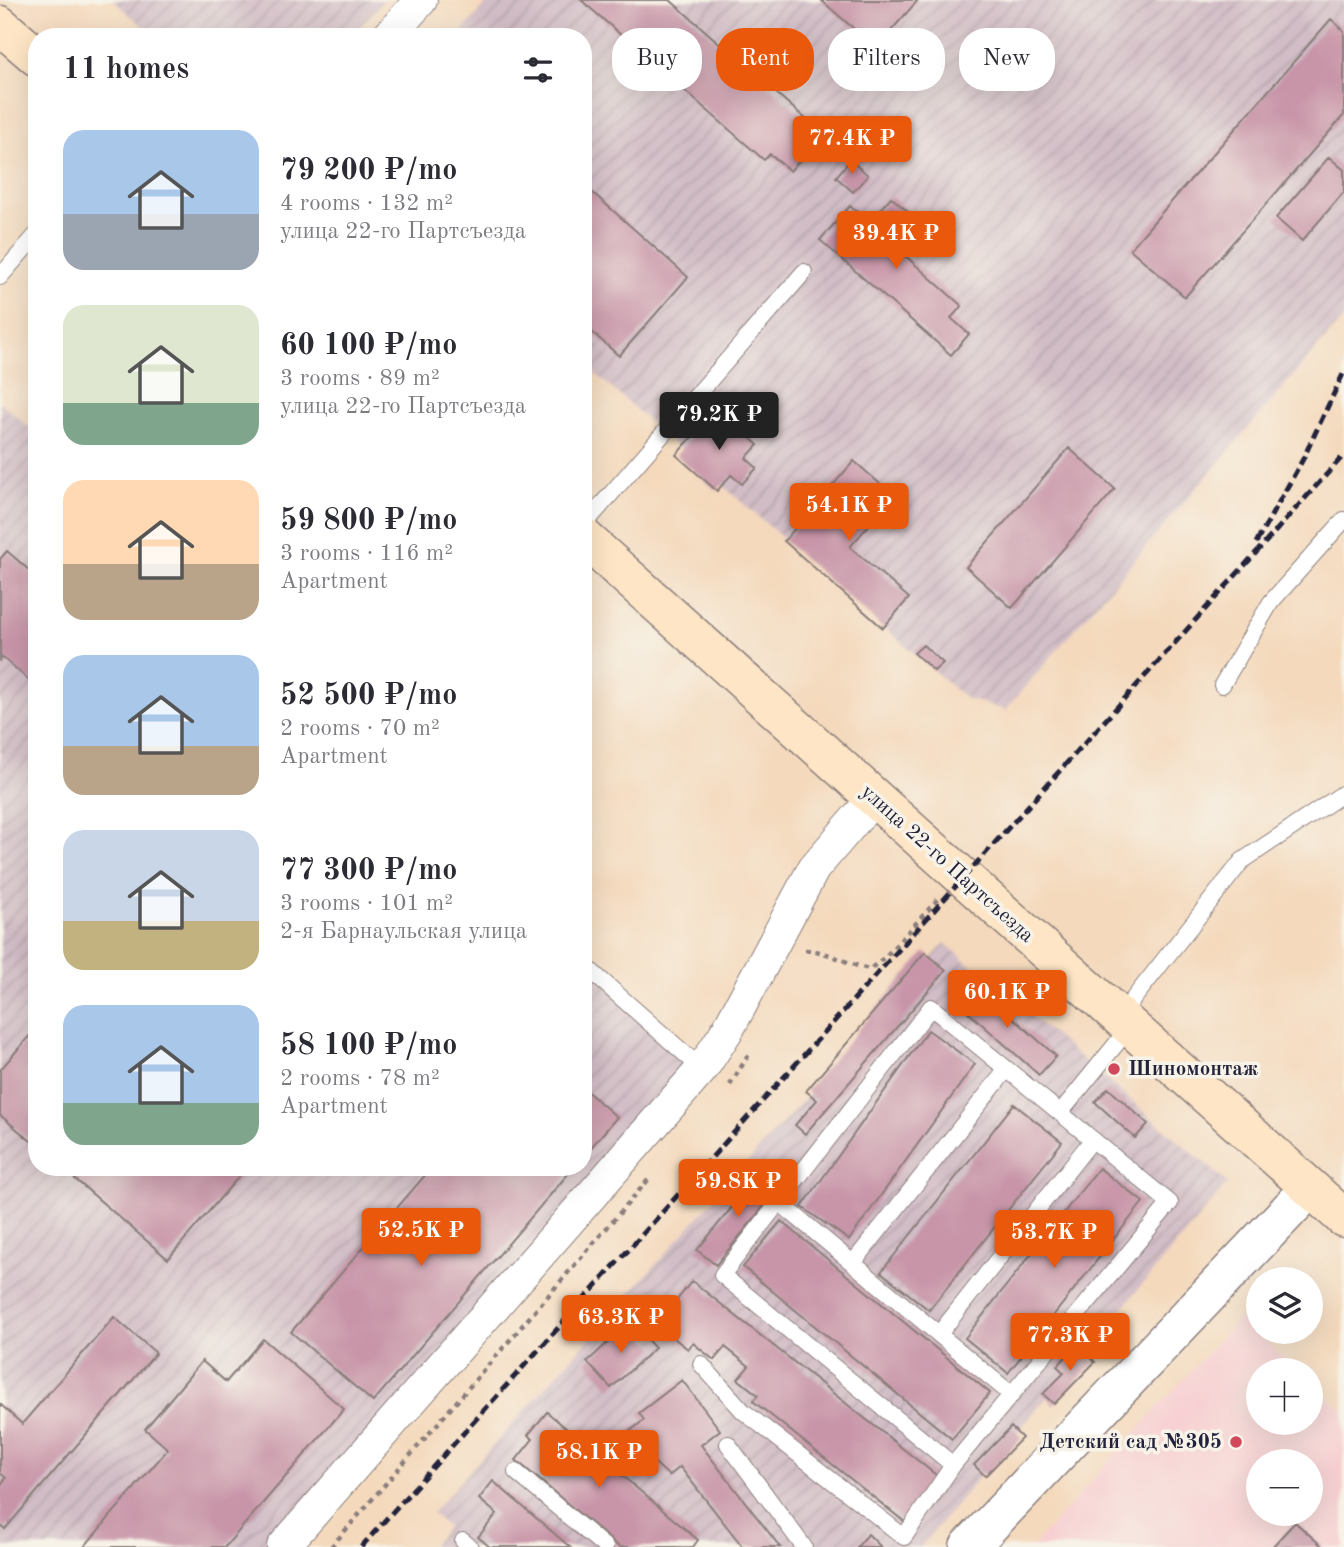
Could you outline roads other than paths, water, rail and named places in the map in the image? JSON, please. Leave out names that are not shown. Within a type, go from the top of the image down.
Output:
[{"type":"main road","points":[[0,25],[28,49]]},
{"type":"main road","name":"улица 22-го Партсъезда","points":[[592,545],[1344,1218]]},
{"type":"street","points":[[396,28],[421,0]]},
{"type":"street","points":[[283,1547],[702,1069],[727,1029],[814,868],[874,798]]},
{"type":"street","points":[[968,1547],[1309,1189]]},
{"type":"lane","points":[[0,277],[28,244]]},
{"type":"lane","points":[[592,516],[804,272]]},
{"type":"lane","points":[[1222,685],[1271,602],[1344,520]]},
{"type":"lane","points":[[1060,1113],[1242,862],[1344,793]]},
{"type":"lane","points":[[592,972],[702,1069]]},
{"type":"lane","points":[[701,1364],[743,1411],[904,1537],[953,1465],[1170,1203],[932,1007],[722,1275],[953,1465]]},
{"type":"lane","points":[[853,1264],[1007,1069]]},
{"type":"lane","points":[[939,1334],[1092,1140]]},
{"type":"lane","points":[[779,1202],[1012,1395]]},
{"type":"lane","points":[[729,1444],[804,1547]]},
{"type":"lane","points":[[516,1472],[605,1547]]},
{"type":"railway","points":[[1256,543],[1303,459],[1344,372]]},
{"type":"railway","points":[[361,1547],[1344,455]]},
{"type":"place","name":"Шиномонтаж","points":[[1114,1069]]},
{"type":"place","name":"Детский сад №305","points":[[1236,1442]]}]
